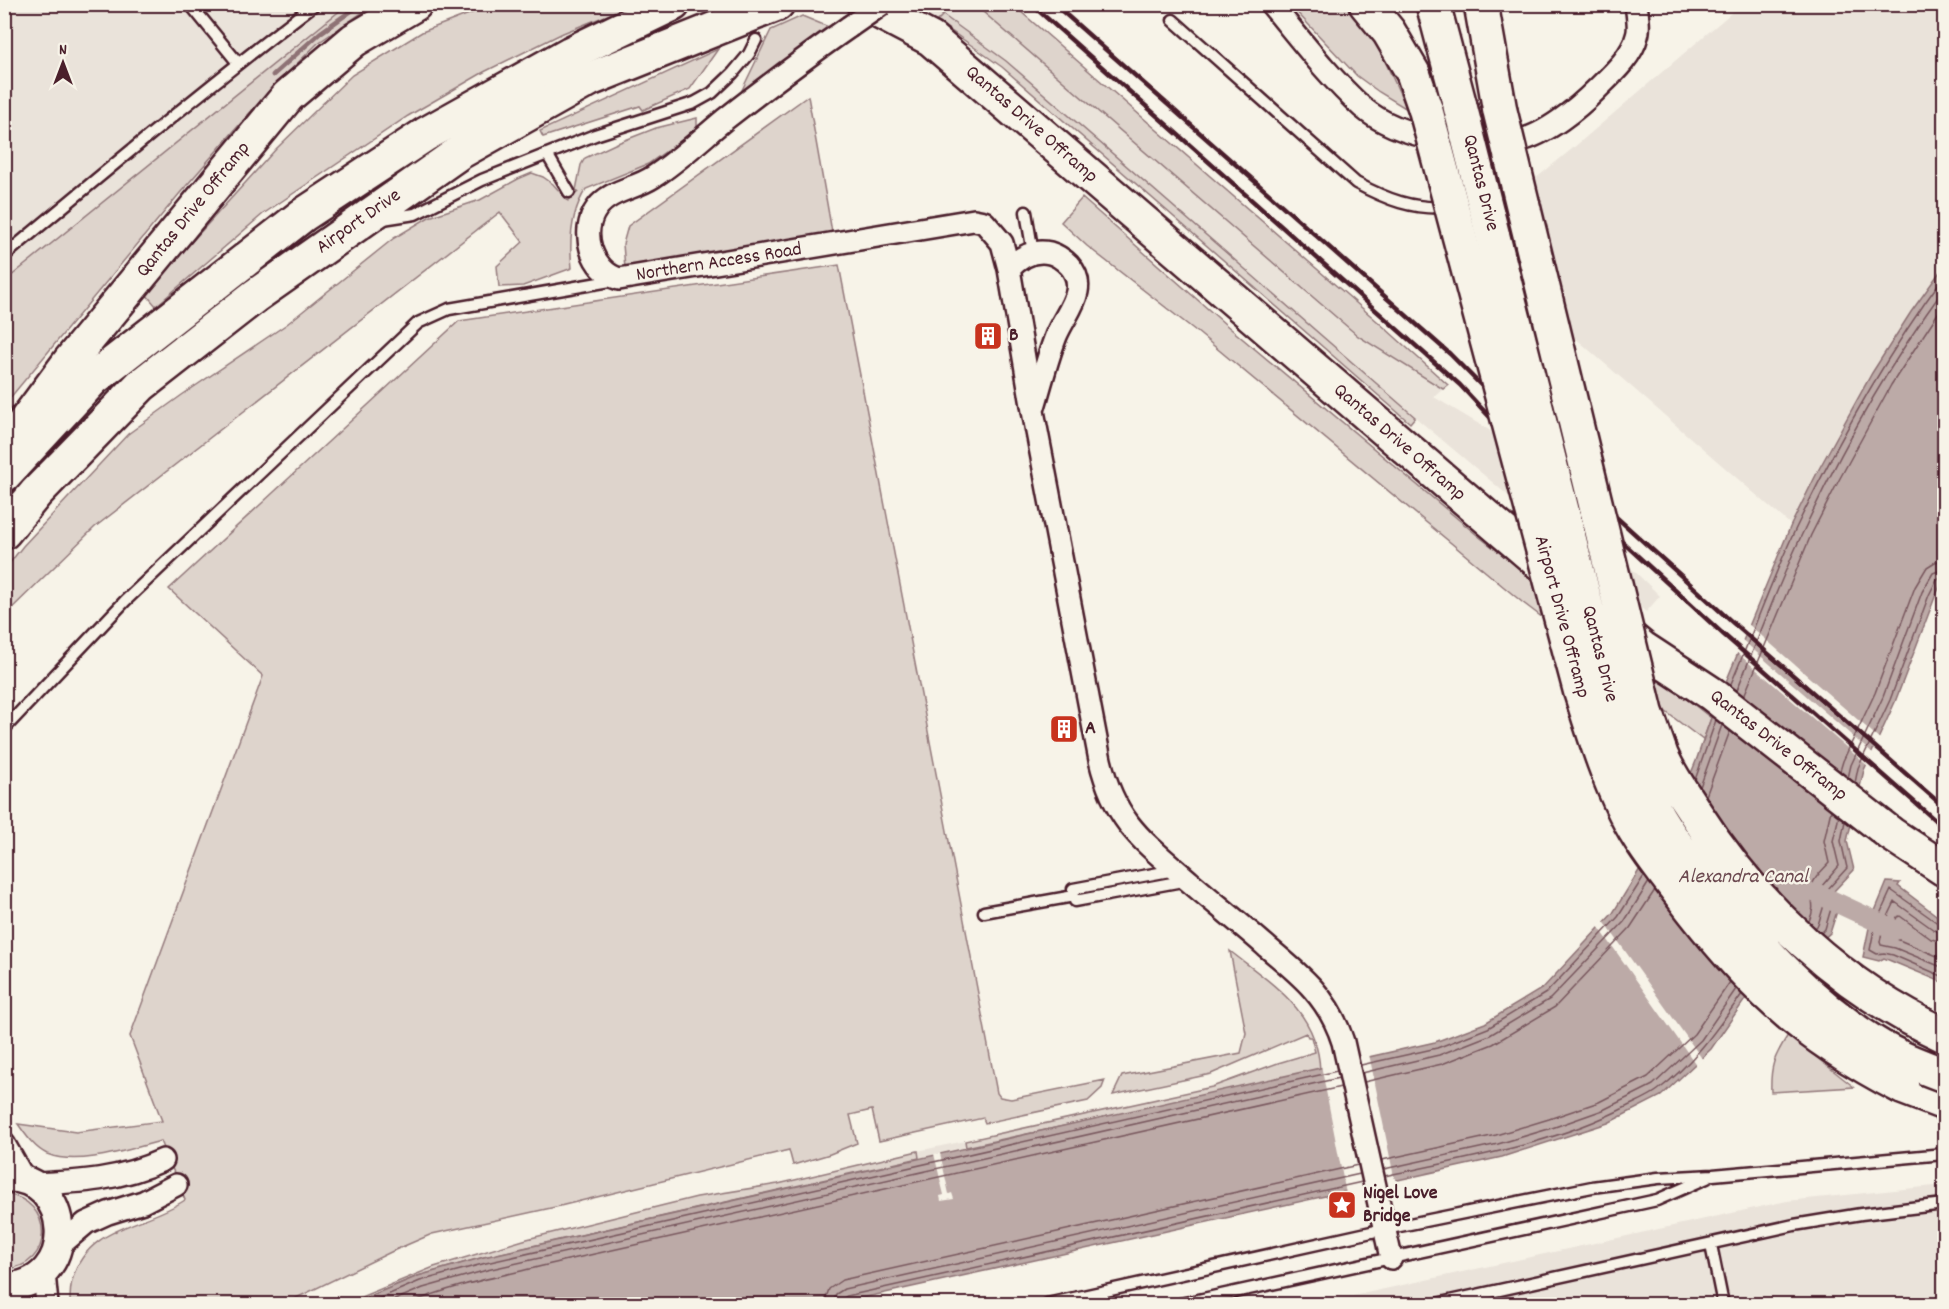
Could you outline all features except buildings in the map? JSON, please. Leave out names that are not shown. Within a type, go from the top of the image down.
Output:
[{"type":"highway","name":"Qantas Drive Offramp","points":[[4,450],[70,361],[288,96],[354,40],[416,4]]},
{"type":"highway","name":"Airport Drive","points":[[4,475],[93,379],[303,215],[426,134],[571,53],[673,4]]},
{"type":"highway","name":"Airport Drive","points":[[4,532],[36,493],[141,385],[255,296],[460,152],[590,79],[777,4]]},
{"type":"highway","name":"Airport Drive Offramp","points":[[1366,4],[1389,32],[1413,73],[1426,111],[1581,693],[1608,774],[1626,814],[1645,847],[1708,931],[1777,1004],[1865,1068],[1902,1088],[1944,1103]]},
{"type":"highway","points":[[1433,4],[1460,106]]},
{"type":"highway","points":[[1446,4],[1460,106]]},
{"type":"highway","points":[[1481,4],[1500,111]]},
{"type":"highway","points":[[1492,4],[1500,111]]},
{"type":"highway","name":"Qantas Drive Offramp","points":[[857,16],[931,39],[1520,548],[1642,648],[1712,694],[1891,834],[1944,869]]},
{"type":"highway","name":"Qantas Drive","points":[[1460,106],[1615,720],[1654,810],[1690,862],[1757,944],[1815,999],[1875,1044],[1944,1076]]},
{"type":"highway","name":"Qantas Drive","points":[[1500,111],[1646,712],[1662,756],[1679,788],[1714,842],[1764,904],[1820,957],[1858,987],[1908,1019],[1944,1035]]},
{"type":"street","name":"Northern Access Road","points":[[882,4],[857,16],[651,178],[615,194],[597,208],[588,234],[591,249],[603,271],[611,277],[620,279],[974,220],[984,222],[1002,243],[1009,269],[1033,411],[1104,775],[1115,802],[1131,829],[1144,843],[1313,987],[1334,1017],[1346,1055],[1385,1229]]},
{"type":"street","points":[[1271,4],[1364,108],[1407,131],[1446,140],[1482,142],[1521,140],[1556,122],[1586,101],[1627,55],[1638,36],[1636,4]]},
{"type":"street","points":[[1009,269],[1017,260],[1033,253],[1050,253],[1065,261],[1076,274],[1078,284],[1075,301],[1057,335],[1033,411]]},
{"type":"street","points":[[4,1144],[21,1181],[50,1200],[58,1214],[61,1230],[59,1245],[44,1273],[31,1282],[16,1287],[4,1287]]},
{"type":"street","points":[[21,1181],[116,1177],[163,1160]]},
{"type":"street","points":[[59,1245],[86,1223],[143,1202],[176,1185]]},
{"type":"street","points":[[1385,1229],[1391,1258]]},
{"type":"street","points":[[44,1273],[47,1305]]},
{"type":"street","points":[[4,1298],[12,1305]]},
{"type":"lane","points":[[190,4],[238,63]]},
{"type":"lane","points":[[4,256],[238,63],[315,4]]},
{"type":"lane","points":[[1173,20],[1356,183],[1384,198],[1427,209],[1472,205],[1492,196]]},
{"type":"lane","points":[[358,223],[415,214],[482,180],[547,154],[605,132],[694,104],[712,93],[733,73],[749,54],[756,40]]},
{"type":"lane","points":[[1505,186],[1521,158],[1521,140]]},
{"type":"lane","points":[[547,154],[570,192]]},
{"type":"lane","points":[[1026,212],[1033,253]]},
{"type":"lane","points":[[4,729],[125,601],[418,323],[449,309],[620,279]]},
{"type":"lane","points":[[1074,895],[1182,875]]},
{"type":"lane","points":[[984,912],[1182,875]]},
{"type":"lane","points":[[1047,1305],[1385,1229],[1592,1187],[1658,1178],[1713,1176],[1944,1154]]},
{"type":"lane","points":[[1180,1305],[1657,1200],[1713,1176]]},
{"type":"lane","points":[[1436,1305],[1794,1225],[1944,1204]]},
{"type":"lane","points":[[1711,1245],[1723,1305]]},
{"type":"shaded area","points":[[5,5],[347,5],[5,281]]},
{"type":"shaded area","points":[[347,5],[373,5],[318,43],[268,92],[180,193],[5,404],[5,281]]},
{"type":"shaded area","points":[[505,5],[633,5],[563,33],[484,72],[408,116],[263,214],[156,306],[145,293],[276,149],[352,75],[422,32],[477,11]]},
{"type":"shaded area","points":[[915,5],[975,5],[1358,336],[1443,389],[1434,397],[1489,430],[1660,596],[1646,612],[1415,417],[1006,61],[943,16],[937,21]]},
{"type":"shaded area","points":[[975,5],[1013,5],[1448,385],[1443,389],[1358,336]]},
{"type":"shaded area","points":[[1290,5],[1348,5],[1378,46],[1407,109],[1357,76]]},
{"type":"shaded area","points":[[1734,5],[1944,5],[1944,266],[1872,373],[1791,525],[1461,239],[1572,149],[1737,8]]},
{"type":"shaded area","points":[[943,15],[1006,61],[1415,417],[1410,423],[1002,67],[937,21]]},
{"type":"shaded area","points":[[802,16],[831,28],[743,94],[741,92],[771,30]]},
{"type":"shaded area","points":[[718,49],[690,89],[643,110],[640,106],[543,137],[540,131]]},
{"type":"shaded area","points":[[808,96],[832,232],[625,268],[623,244],[628,226]]},
{"type":"shaded area","points":[[697,118],[697,129],[648,164],[586,189],[577,207],[572,227],[572,268],[523,286],[499,287],[497,266],[523,242],[500,212],[95,527],[5,615],[5,569],[23,546],[128,434],[287,324],[394,238],[429,217],[480,200],[532,173],[553,184],[568,201],[578,192],[576,190],[581,165],[585,158],[656,128]]},
{"type":"shaded area","points":[[1082,198],[1225,324],[1477,535],[1711,718],[1703,740],[1522,602],[1196,331],[1087,246],[1061,222]]},
{"type":"shaded area","points":[[839,265],[997,1093],[1000,1097],[1011,1099],[1105,1080],[1102,1088],[1088,1101],[985,1123],[983,1118],[879,1141],[872,1110],[850,1115],[857,1143],[830,1154],[793,1165],[789,1150],[560,1206],[432,1234],[284,1304],[70,1304],[72,1281],[79,1263],[90,1249],[103,1238],[185,1200],[161,1141],[89,1158],[60,1158],[38,1148],[18,1124],[76,1132],[162,1121],[130,1036],[263,676],[169,589],[459,321]]},
{"type":"shaded area","points":[[1230,951],[1277,988],[1302,1016],[1317,1050],[1320,1071],[966,1147],[965,1141],[1212,1087],[1315,1052],[1311,1037],[1308,1037],[1306,1033],[1211,1074],[1113,1095],[1122,1076],[1241,1053],[1246,1033]]},
{"type":"shaded area","points":[[1788,1035],[1854,1087],[1771,1092],[1774,1062]]},
{"type":"shaded area","points":[[965,1141],[966,1147],[919,1158],[918,1151]]},
{"type":"shaded area","points":[[918,1151],[919,1158],[484,1257],[418,1276],[351,1304],[344,1304],[434,1267],[527,1239],[697,1197],[778,1184]]},
{"type":"shaded area","points":[[1944,1185],[1944,1304],[1316,1304],[1787,1201]]},
{"type":"shaded area","points":[[4,1194],[21,1199],[33,1208],[40,1219],[42,1233],[40,1246],[33,1257],[21,1265],[5,1269]]},
{"type":"water","name":"Alexandra Canal","points":[[1944,266],[1944,578],[1895,702],[1864,770],[1847,841],[1854,870],[1834,891],[1839,905],[1830,933],[1804,956],[1757,982],[1711,1049],[1661,1096],[1608,1123],[1502,1157],[835,1304],[351,1304],[418,1276],[484,1257],[1435,1042],[1485,1023],[1543,988],[1613,913],[1676,810],[1711,718],[1791,525],[1872,373]]},
{"type":"water","points":[[1887,882],[1900,883],[1898,886],[1944,921],[1944,983],[1884,958],[1879,961],[1863,957],[1870,923]]},
{"type":"pier","points":[[1747,623],[1881,740],[1876,751],[1742,634]]},
{"type":"pier","points":[[1740,638],[1874,755],[1869,767],[1735,651]]},
{"type":"pier","points":[[1603,920],[1703,1060],[1697,1066],[1598,926]]},
{"type":"pier","name":"Nigel Love Bridge","points":[[1369,1054],[1394,1177],[1398,1183],[1346,1194],[1321,1065]]},
{"type":"pier","points":[[940,1153],[949,1194],[952,1193],[954,1199],[941,1201],[940,1196],[944,1195],[934,1154]]},
{"type":"waterway","points":[[273,75],[320,33],[361,4]]},
{"type":"waterway","points":[[1816,893],[1895,930]]},
{"type":"railway","points":[[1031,4],[1460,385],[1511,440],[1723,634],[1944,828]]},
{"type":"railway","points":[[1054,4],[1450,354],[1571,476],[1732,622],[1944,807]]},
{"type":"place","name":"B","points":[[988,336]]},
{"type":"place","name":"A","points":[[1064,729]]},
{"type":"place","name":"Nigel Love Bridge","points":[[1342,1205]]}]
